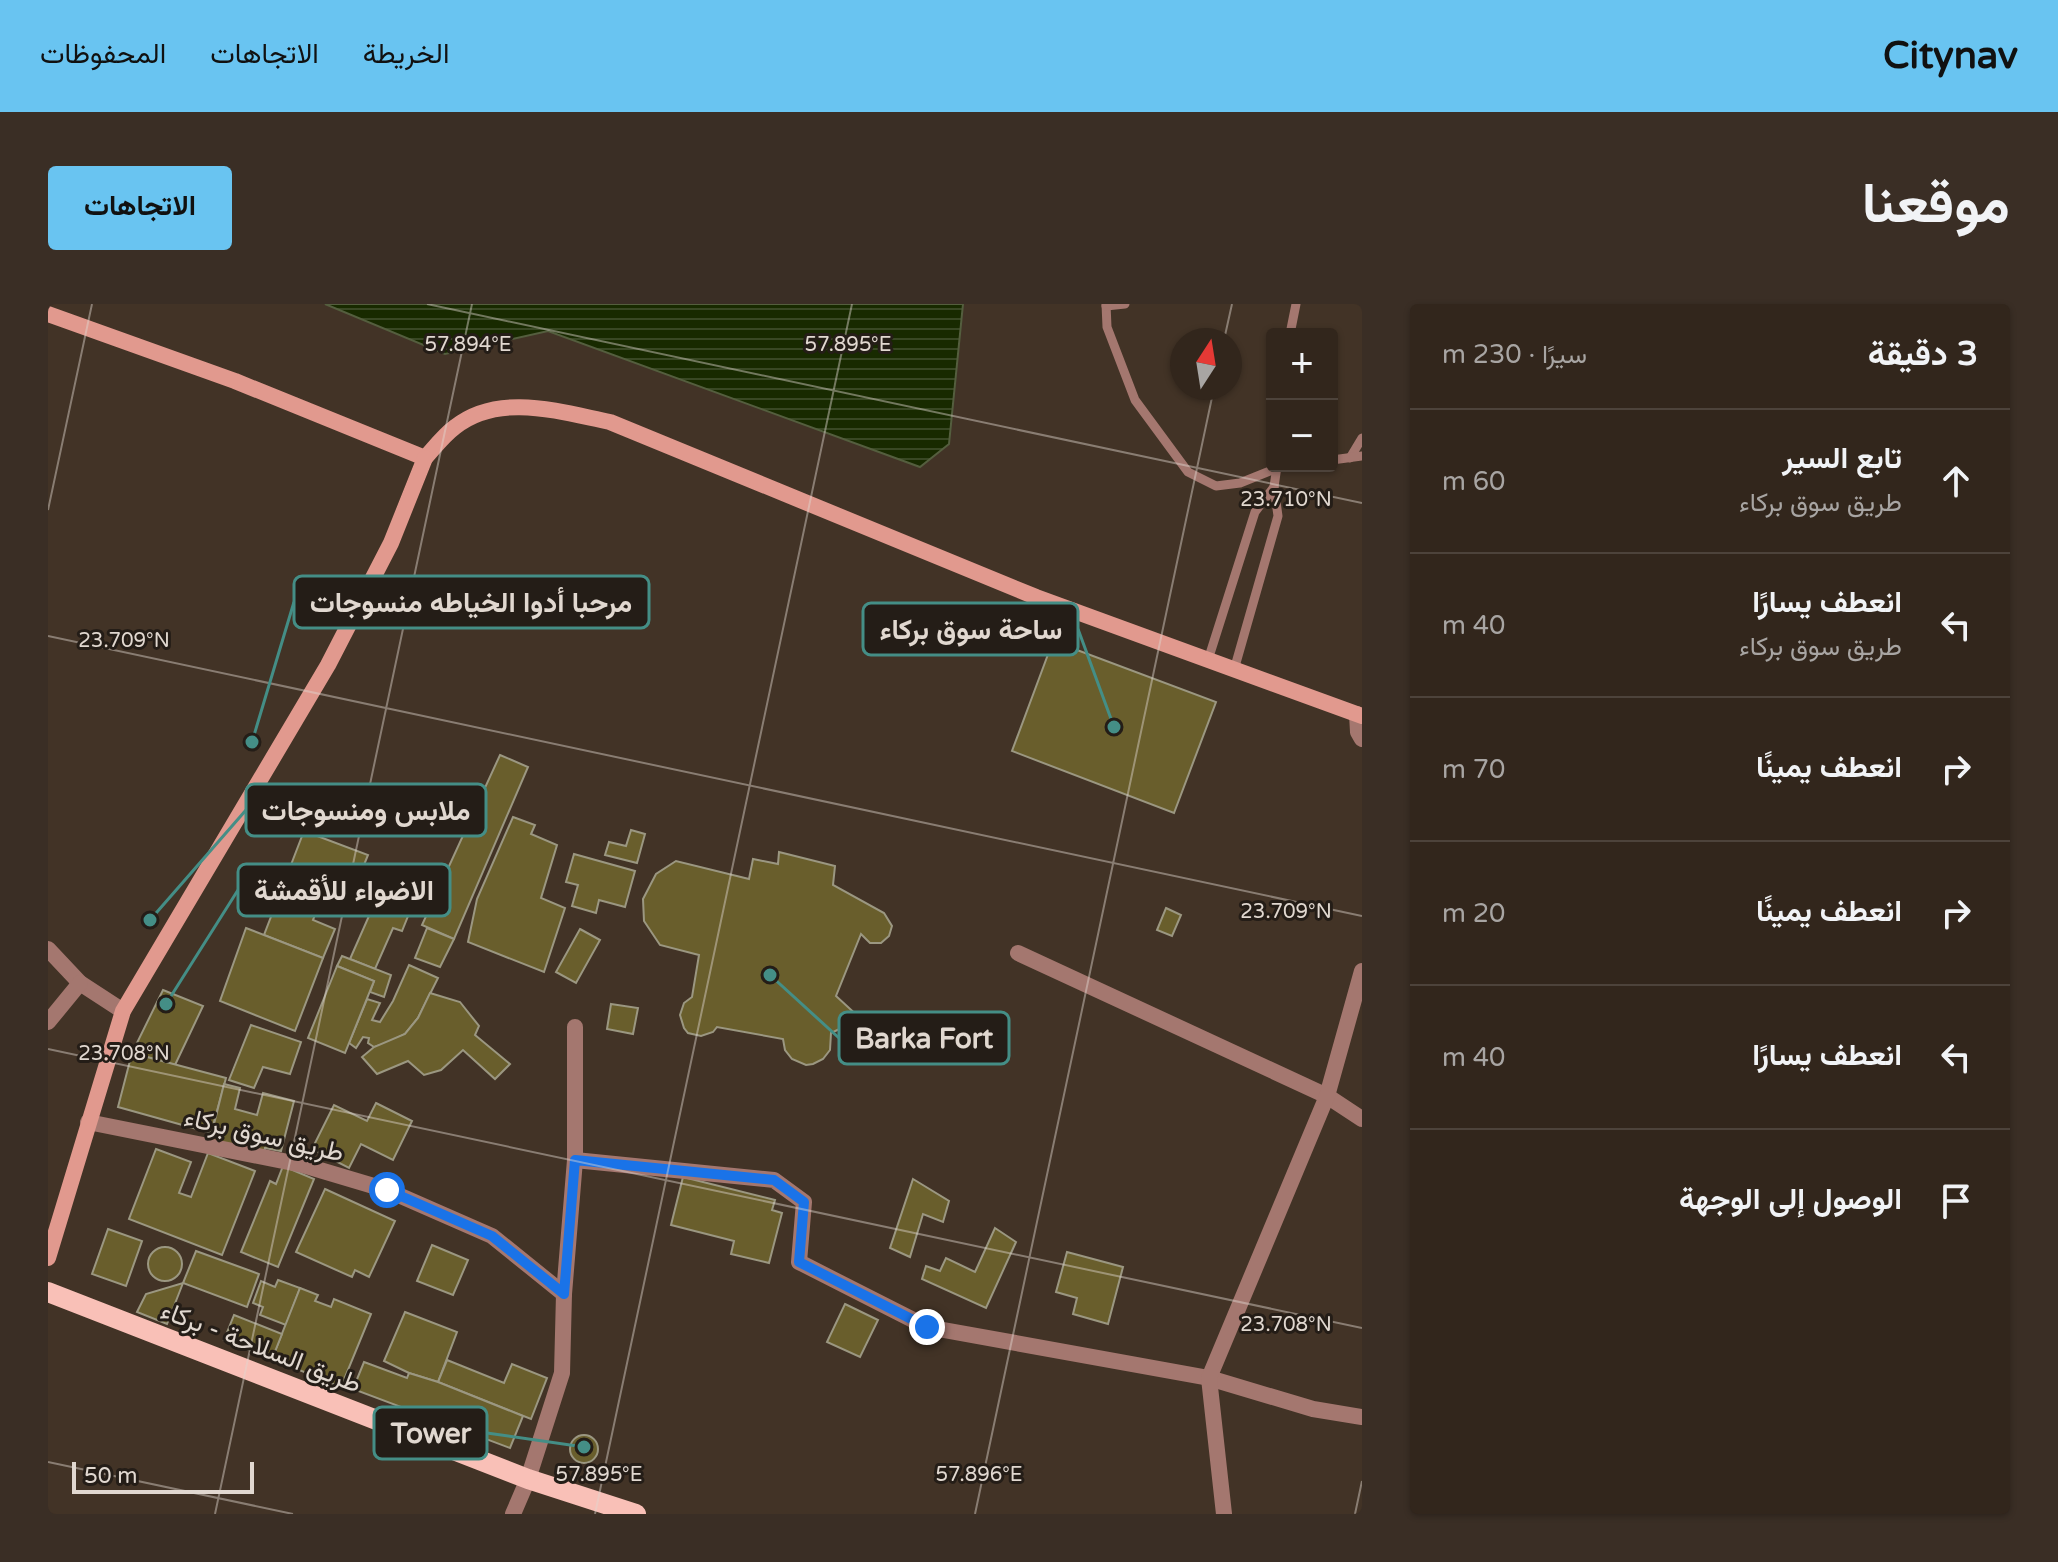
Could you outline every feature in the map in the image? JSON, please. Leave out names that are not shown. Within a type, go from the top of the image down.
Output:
[{"type":"main road","name":"طريق السلاحة - بركاء","points":[[48,1292],[528,1479],[636,1514]]},
{"type":"street","points":[[48,314],[235,381],[425,458]]},
{"type":"street","points":[[48,1258],[123,1011],[328,665],[391,543],[425,458],[455,426],[488,409],[538,408],[610,422],[1036,597],[1359,715],[1358,732],[1362,739]]},
{"type":"street","points":[[48,949],[80,983],[123,1011]]},
{"type":"street","points":[[1018,953],[1327,1096],[1362,1119]]},
{"type":"street","points":[[1224,1514],[1209,1378],[1327,1096],[1362,971]]},
{"type":"street","points":[[48,1022],[80,983]]},
{"type":"street","points":[[513,1514],[528,1479],[562,1373],[564,1294],[575,1160],[575,1027]]},
{"type":"street","name":"طريق سوق بركاء","points":[[88,1122],[303,1165],[387,1190],[492,1236],[564,1294]]},
{"type":"street","points":[[575,1160],[774,1180],[804,1202],[799,1262],[927,1327],[1209,1378],[1313,1409],[1362,1417]]},
{"type":"lane","points":[[1125,304],[1106,305],[1107,327],[1135,400],[1188,472],[1216,486],[1240,483],[1266,472]]},
{"type":"lane","points":[[1291,328],[1296,304]]},
{"type":"lane","points":[[1350,458],[1362,438]]},
{"type":"lane","points":[[1338,459],[1362,456]]},
{"type":"lane","points":[[1234,670],[1278,516],[1274,487],[1276,472]]},
{"type":"lane","points":[[1208,660],[1255,512],[1274,487]]},
{"type":"shaded area","points":[[325,304],[963,304],[949,444],[920,467],[548,331],[445,354]]},
{"type":"building","points":[[1053,641],[1216,702],[1174,813],[1012,751]]},
{"type":"building","points":[[500,755],[528,767],[454,939],[422,925]]},
{"type":"building","points":[[513,817],[535,825],[531,834],[557,845],[541,898],[565,908],[544,972],[468,942],[477,899]]},
{"type":"building","points":[[631,830],[645,834],[637,863],[605,855],[609,842],[626,846]]},
{"type":"building","points":[[304,831],[368,855],[348,904],[323,895],[313,920],[335,929],[323,958],[264,935]]},
{"type":"building","points":[[779,852],[835,866],[833,885],[884,913],[892,926],[889,936],[881,943],[870,943],[861,934],[836,996],[861,1019],[831,1033],[830,1050],[823,1059],[813,1064],[806,1065],[792,1059],[785,1050],[783,1039],[717,1027],[701,1036],[688,1033],[680,1015],[684,1003],[692,997],[699,955],[660,945],[644,921],[643,899],[656,874],[676,861],[749,879],[753,859],[778,864]]},
{"type":"building","points":[[574,854],[635,871],[625,907],[599,900],[596,913],[572,906],[578,885],[566,882]]},
{"type":"building","points":[[391,866],[423,879],[402,931],[393,928],[375,969],[350,959]]},
{"type":"building","points":[[1166,908],[1181,915],[1172,936],[1157,930]]},
{"type":"building","points":[[246,928],[323,958],[295,1031],[220,1001]]},
{"type":"building","points":[[427,928],[454,939],[440,967],[415,958]]},
{"type":"building","points":[[580,929],[600,940],[576,983],[556,972]]},
{"type":"building","points":[[342,956],[391,975],[384,997],[370,992],[374,981],[337,966]]},
{"type":"building","points":[[409,965],[438,978],[418,1018],[405,1034],[387,1043],[374,1047],[368,1043],[369,1038],[363,1037],[356,1048],[349,1043],[367,999],[380,1003],[372,1020],[380,1022]]},
{"type":"building","points":[[337,966],[374,981],[345,1053],[308,1038]]},
{"type":"building","points":[[163,990],[203,1006],[175,1065],[132,1053]]},
{"type":"building","points":[[430,993],[460,1002],[479,1026],[475,1035],[510,1064],[495,1079],[463,1050],[441,1070],[424,1075],[408,1061],[377,1074],[362,1057],[374,1047],[405,1034],[418,1018]]},
{"type":"building","points":[[611,1004],[638,1008],[633,1034],[607,1029]]},
{"type":"building","points":[[251,1025],[301,1042],[290,1074],[263,1067],[254,1088],[229,1080]]},
{"type":"building","points":[[132,1053],[226,1078],[211,1133],[118,1107]]},
{"type":"building","points":[[224,1084],[240,1088],[235,1109],[257,1115],[263,1093],[294,1101],[281,1151],[265,1148],[264,1154],[210,1140]]},
{"type":"building","points":[[376,1103],[412,1121],[393,1160],[361,1144],[349,1168],[312,1149],[334,1105],[367,1121]]},
{"type":"building","points":[[156,1149],[191,1162],[179,1193],[191,1197],[208,1153],[255,1171],[222,1255],[129,1219]]},
{"type":"building","points":[[283,1166],[314,1179],[278,1267],[241,1252],[270,1181],[276,1184]]},
{"type":"building","points":[[683,1177],[775,1200],[772,1210],[782,1213],[769,1263],[731,1254],[734,1241],[671,1225]]},
{"type":"building","points":[[913,1179],[949,1201],[943,1222],[923,1214],[910,1257],[890,1248]]},
{"type":"building","points":[[325,1189],[395,1221],[369,1277],[355,1270],[352,1277],[296,1252]]},
{"type":"building","points":[[995,1228],[1016,1242],[986,1308],[922,1279],[926,1266],[940,1271],[946,1258],[975,1272]]},
{"type":"building","points":[[108,1229],[142,1241],[126,1286],[92,1274]]},
{"type":"building","points":[[432,1245],[468,1260],[453,1295],[417,1281]]},
{"type":"building","points":[[165,1247],[177,1252],[182,1264],[177,1276],[165,1281],[153,1276],[148,1264],[153,1252]]},
{"type":"building","points":[[196,1251],[259,1274],[247,1307],[183,1283]]},
{"type":"building","points":[[1067,1252],[1123,1267],[1108,1324],[1073,1314],[1077,1298],[1056,1292]]},
{"type":"building","points":[[278,1280],[300,1288],[286,1325],[260,1315],[263,1307],[253,1303],[261,1281],[275,1287]]},
{"type":"building","points":[[183,1283],[167,1324],[137,1312],[146,1294]]},
{"type":"building","points":[[300,1288],[318,1295],[315,1301],[331,1307],[334,1299],[371,1314],[341,1387],[272,1359]]},
{"type":"building","points":[[845,1304],[878,1320],[860,1357],[827,1342]]},
{"type":"building","points":[[405,1312],[457,1332],[438,1382],[384,1361]]},
{"type":"building","points":[[234,1315],[282,1334],[272,1359],[224,1340]]},
{"type":"building","points":[[447,1360],[504,1383],[512,1364],[547,1378],[531,1419],[438,1382]]},
{"type":"building","points":[[364,1362],[407,1378],[409,1373],[438,1382],[523,1416],[510,1448],[353,1389]]},
{"type":"building","points":[[584,1435],[594,1439],[598,1449],[594,1459],[584,1463],[574,1459],[570,1449],[574,1439]]},
{"type":"place","name":"ساحة سوق بركاء","points":[[1114,727]]},
{"type":"place","name":"مرحبا أدوا الخياطه منسوجات","points":[[252,742]]},
{"type":"place","name":"ملابس ومنسوجات","points":[[150,920]]},
{"type":"place","name":"Barka Fort","points":[[770,975]]},
{"type":"place","name":"الاضواء للأقمشة","points":[[166,1004]]},
{"type":"place","name":"Tower","points":[[584,1447]]},
{"type":"route","points":[[387,1190],[492,1236],[564,1294],[575,1160],[774,1180],[804,1202],[799,1262],[927,1327]]}]
